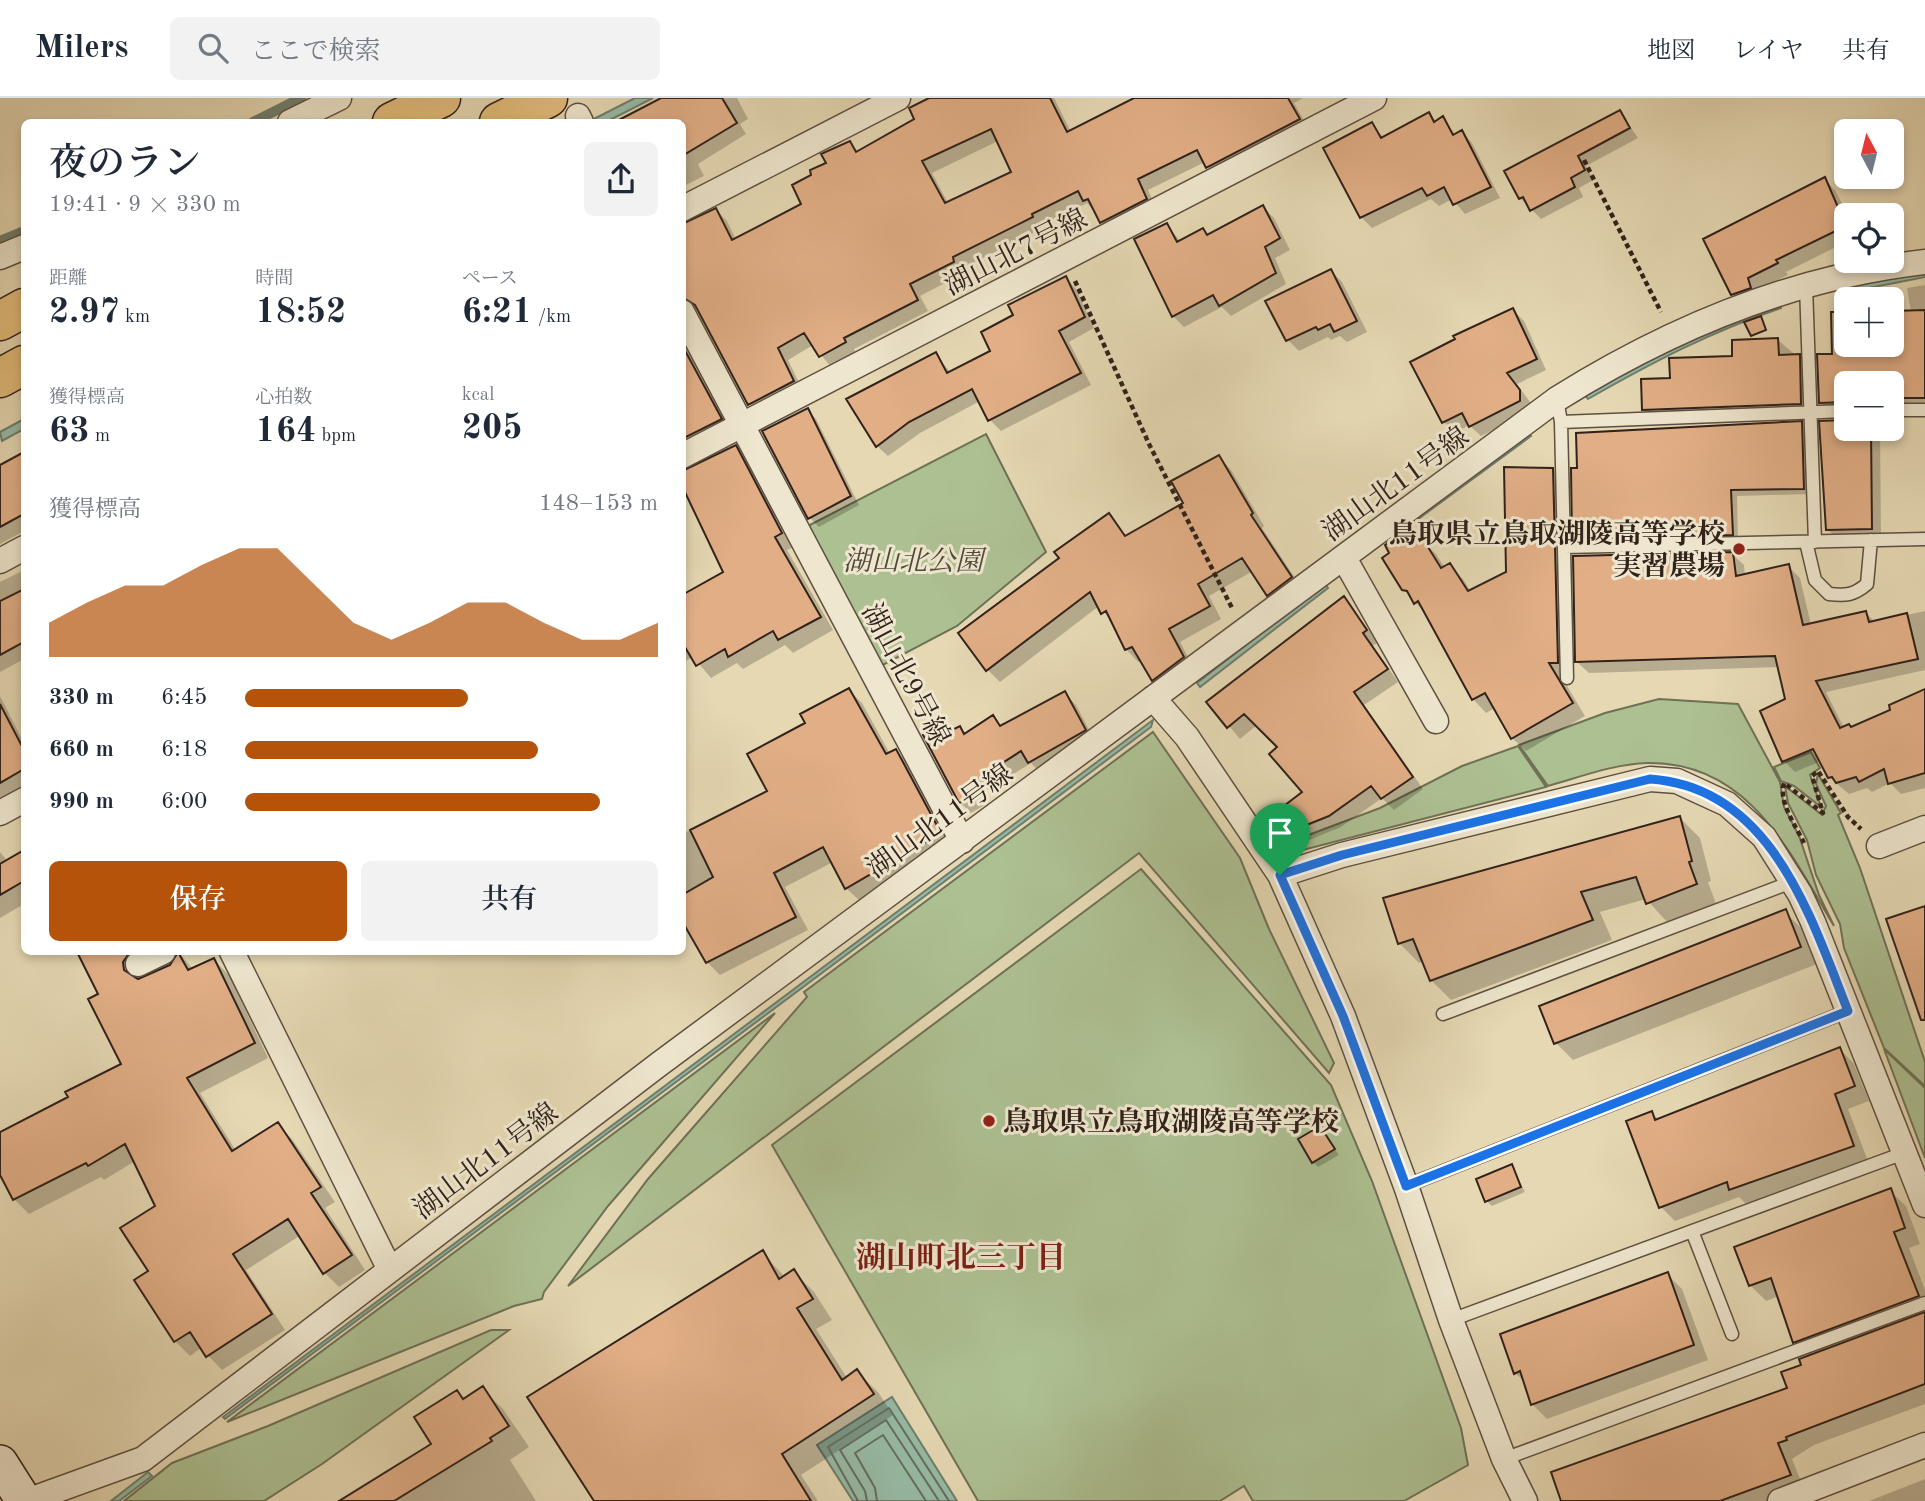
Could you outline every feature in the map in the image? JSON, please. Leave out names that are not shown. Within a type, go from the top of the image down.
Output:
[{"type":"highway","points":[[398,119],[441,98]]},
{"type":"highway","points":[[520,119],[569,112]]},
{"type":"highway","points":[[0,321],[21,310]]},
{"type":"highway","points":[[0,379],[21,367]]},
{"type":"main road","points":[[0,1463],[26,1501]]},
{"type":"street","points":[[296,119],[339,98]]},
{"type":"street","points":[[686,207],[898,98]]},
{"type":"street","name":"湖山北7号線","points":[[686,454],[1374,98]]},
{"type":"street","points":[[0,257],[21,248]]},
{"type":"street","name":"湖山北11号線","points":[[26,1501],[143,1459],[658,1065],[1244,631],[1344,558],[1673,334],[1768,296],[1925,262]]},
{"type":"street","name":"湖山北9号線","points":[[686,320],[962,841]]},
{"type":"street","points":[[0,561],[21,550]]},
{"type":"street","points":[[1344,558],[1436,721]]},
{"type":"street","points":[[1153,698],[1187,737],[1280,875],[1343,1016],[1406,1186],[1451,1320],[1504,1459],[1525,1501]]},
{"type":"street","points":[[1280,875],[1342,855],[1650,779],[1678,781],[1727,804],[1764,837],[1813,922],[1925,1205]]},
{"type":"street","points":[[0,813],[21,802]]},
{"type":"street","points":[[1879,846],[1925,828]]},
{"type":"street","points":[[138,964],[157,955]]},
{"type":"street","points":[[233,955],[390,1270]]},
{"type":"street","points":[[1780,1501],[1925,1445]]},
{"type":"lane","points":[[1807,286],[1811,412],[1810,566],[1821,588],[1829,594],[1843,596],[1855,594],[1867,584],[1871,540]]},
{"type":"lane","points":[[1904,410],[1925,410]]},
{"type":"lane","points":[[1567,678],[1559,411],[1834,411]]},
{"type":"lane","points":[[1564,547],[1925,539]]},
{"type":"lane","points":[[1443,1014],[1792,882]]},
{"type":"lane","points":[[1406,1186],[1848,1011]]},
{"type":"lane","points":[[1451,1320],[1904,1153]]},
{"type":"lane","points":[[1692,1231],[1732,1334]]},
{"type":"lane","points":[[1504,1459],[1925,1303]]},
{"type":"path","points":[[1584,160],[1673,334]]},
{"type":"path","points":[[1065,258],[1149,444],[1244,631]]},
{"type":"path","points":[[1807,852],[1786,807],[1782,788],[1784,783],[1793,788],[1823,813],[1812,776],[1818,771],[1848,817],[1879,846]]},
{"type":"green space","name":"湖山北公園","points":[[986,434],[1046,552],[957,626],[881,666],[804,528]]},
{"type":"green space","points":[[1659,699],[1738,704],[1780,782],[1784,807],[1799,836],[1819,895],[1834,926],[1782,841],[1762,816],[1739,794],[1713,777],[1682,766],[1647,763],[1610,768],[1548,786],[1519,745],[1605,713]]},
{"type":"green space","points":[[1153,732],[1240,858],[1269,929],[1334,1063],[1329,1073],[1139,853],[568,1286],[648,1179],[807,997],[804,992]]},
{"type":"green space","points":[[1518,746],[1546,787],[1295,852],[1274,848],[1380,808],[1462,766]]},
{"type":"green space","points":[[1811,752],[1820,768],[1810,775],[1821,807],[1794,786],[1781,781],[1774,767]]},
{"type":"green space","points":[[1818,774],[1841,813],[1838,815],[1860,868],[1925,1062],[1925,1086],[1884,1048],[1844,948],[1840,924],[1816,875],[1807,840],[1788,803],[1785,786],[1822,815],[1826,806],[1816,784]]},
{"type":"green space","points":[[1141,869],[1331,1085],[1372,1181],[1461,1428],[1468,1465],[1404,1501],[1253,1501],[1244,1486],[1220,1501],[978,1501],[772,1145]]},
{"type":"green space","points":[[775,1013],[608,1206],[544,1292],[542,1299],[514,1306],[227,1422]]},
{"type":"green space","points":[[1884,1049],[1925,1088],[1925,1158]]},
{"type":"green space","points":[[491,1330],[509,1330],[322,1464],[264,1501],[124,1501],[172,1463],[268,1426]]},
{"type":"water","points":[[635,98],[653,98],[612,119],[594,119]]},
{"type":"water","points":[[1925,272],[1925,277],[1874,287],[1847,287]]},
{"type":"water","points":[[1780,304],[1781,308],[1682,349],[1588,399],[1585,395],[1673,346]]},
{"type":"water","points":[[21,421],[21,431],[2,441],[0,432]]},
{"type":"water","points":[[1527,432],[1531,436],[1387,542],[1385,539]]},
{"type":"water","points":[[1325,584],[1328,588],[1200,687],[1197,683]]},
{"type":"water","points":[[1153,720],[1151,727],[225,1419],[223,1417]]},
{"type":"water","points":[[892,1397],[957,1501],[853,1501],[817,1445]]},
{"type":"water","points":[[148,1472],[152,1476],[119,1501],[111,1501]]},
{"type":"building","points":[[661,98],[722,98],[737,123],[686,154],[686,119],[621,119]]},
{"type":"building","points":[[929,98],[1050,98],[1067,132],[1134,98],[1288,98],[1300,119],[1206,168],[1197,150],[1138,179],[1147,199],[1100,223],[1088,199],[1083,201],[1078,191],[1032,214],[1033,217],[953,257],[954,262],[910,284],[918,300],[844,338],[846,342],[819,357],[804,333],[778,348],[794,381],[748,405],[695,305],[686,299],[686,222],[716,208],[732,240],[801,204],[792,185],[811,175],[810,170],[826,163],[821,154],[850,141],[856,152],[914,119],[909,108]],"holes":[[[991,129],[1011,172],[945,203],[922,161]]]},
{"type":"building","points":[[1620,110],[1630,128],[1578,156],[1585,170],[1571,178],[1575,187],[1530,211],[1523,197],[1519,199],[1504,171]]},
{"type":"building","points":[[1429,112],[1434,122],[1443,116],[1453,135],[1462,130],[1491,187],[1453,205],[1444,187],[1427,196],[1422,188],[1360,218],[1323,148],[1372,122],[1381,138]]},
{"type":"building","points":[[1825,177],[1836,203],[1834,203],[1834,232],[1776,260],[1778,263],[1748,278],[1751,288],[1731,295],[1703,239]]},
{"type":"building","points":[[1263,205],[1280,238],[1265,247],[1276,273],[1219,306],[1213,295],[1172,317],[1134,239],[1167,223],[1177,242],[1203,228],[1207,235]]},
{"type":"building","points":[[1331,269],[1357,321],[1334,332],[1330,324],[1318,330],[1316,327],[1286,341],[1265,301]]},
{"type":"building","points":[[1066,276],[1085,317],[1059,331],[1081,373],[988,421],[972,389],[909,422],[876,447],[846,399],[936,352],[947,373],[990,351],[981,332],[1013,315],[1008,305]]},
{"type":"building","points":[[1513,308],[1537,359],[1507,373],[1520,390],[1520,401],[1469,427],[1462,413],[1442,423],[1410,362],[1455,339],[1453,336]]},
{"type":"building","points":[[1925,310],[1925,398],[1904,398],[1904,371],[1834,371],[1834,402],[1819,403],[1817,354],[1832,354],[1831,312],[1834,312],[1834,357],[1904,357],[1904,311]]},
{"type":"building","points":[[1761,316],[1766,330],[1751,336],[1744,322]]},
{"type":"building","points":[[1778,338],[1779,355],[1800,354],[1801,404],[1642,410],[1641,379],[1670,378],[1669,358],[1732,356],[1732,340]]},
{"type":"building","points":[[686,352],[722,419],[686,437]]},
{"type":"building","points":[[808,408],[851,496],[808,519],[762,431]]},
{"type":"building","points":[[1834,420],[1834,441],[1871,441],[1872,529],[1826,530],[1819,421]]},
{"type":"building","points":[[1802,421],[1804,489],[1731,490],[1733,535],[1572,538],[1571,468],[1577,468],[1576,433]]},
{"type":"building","points":[[736,445],[782,533],[775,537],[821,617],[778,640],[773,631],[728,657],[725,649],[696,666],[686,649],[686,593],[723,572],[686,494],[686,469]]},
{"type":"building","points":[[21,454],[21,516],[0,527],[0,465]]},
{"type":"building","points":[[1219,455],[1253,513],[1251,515],[1292,577],[1267,596],[1242,558],[1198,584],[1210,606],[1169,629],[1184,657],[1152,681],[1132,647],[1125,650],[1106,611],[1101,614],[1090,592],[986,671],[958,633],[1059,558],[1054,552],[1109,513],[1125,536],[1183,503],[1171,481]]},
{"type":"building","points":[[1504,467],[1553,468],[1558,663],[1549,663],[1573,703],[1511,739],[1485,693],[1472,700],[1418,601],[1414,604],[1407,591],[1402,590],[1382,558],[1389,553],[1385,545],[1411,529],[1418,542],[1423,539],[1441,568],[1450,563],[1468,591],[1506,572]]},
{"type":"building","points":[[1733,552],[1736,576],[1789,564],[1803,625],[1866,611],[1869,622],[1907,613],[1918,659],[1816,681],[1840,728],[1849,724],[1851,727],[1890,710],[1889,705],[1925,689],[1925,773],[1888,784],[1884,769],[1859,782],[1856,777],[1836,783],[1832,777],[1828,778],[1813,749],[1782,762],[1760,711],[1785,699],[1775,656],[1575,662],[1573,556]]},
{"type":"building","points":[[21,590],[21,644],[0,655],[0,601]]},
{"type":"building","points":[[1344,596],[1367,630],[1363,633],[1388,669],[1354,692],[1413,777],[1381,799],[1371,786],[1329,816],[1289,832],[1276,812],[1302,792],[1269,754],[1277,747],[1244,714],[1227,728],[1206,702]]},
{"type":"building","points":[[849,688],[886,754],[896,749],[941,833],[845,889],[823,847],[774,873],[796,917],[706,963],[686,928],[686,893],[713,877],[690,830],[767,791],[747,754],[805,723],[800,714]]},
{"type":"building","points":[[1065,691],[1086,730],[1028,763],[1021,751],[973,782],[979,791],[959,803],[923,735],[930,732],[934,739],[960,726],[964,734],[993,715],[1000,726]]},
{"type":"building","points":[[0,704],[21,744],[21,771],[0,783]]},
{"type":"building","points":[[1680,816],[1692,861],[1689,862],[1697,884],[1646,904],[1636,877],[1581,892],[1593,920],[1430,981],[1413,939],[1398,944],[1383,898]]},
{"type":"building","points":[[21,852],[21,883],[0,895],[0,864]]},
{"type":"building","points":[[1925,906],[1925,1020],[1921,1020],[1886,919]]},
{"type":"building","points":[[1786,909],[1801,947],[1554,1044],[1539,1006]]},
{"type":"building","points":[[78,955],[128,955],[123,962],[124,970],[138,979],[170,965],[176,955],[180,955],[188,970],[214,958],[255,1043],[187,1078],[232,1151],[278,1122],[321,1187],[311,1193],[352,1255],[323,1274],[288,1219],[233,1254],[272,1314],[206,1357],[190,1332],[174,1342],[134,1280],[148,1271],[120,1228],[155,1206],[125,1144],[88,1166],[86,1163],[13,1200],[0,1175],[0,1132],[68,1097],[65,1092],[121,1064],[88,999],[98,994]]},
{"type":"building","points":[[1840,1047],[1855,1086],[1835,1094],[1854,1146],[1729,1190],[1727,1182],[1659,1208],[1626,1121],[1652,1111],[1655,1120]]},
{"type":"building","points":[[1320,1126],[1335,1149],[1312,1163],[1298,1139]]},
{"type":"building","points":[[1512,1164],[1521,1187],[1485,1202],[1476,1179]]},
{"type":"building","points":[[1891,1188],[1905,1228],[1894,1232],[1919,1296],[1793,1343],[1771,1278],[1749,1286],[1734,1247]]},
{"type":"building","points":[[763,1250],[779,1279],[794,1269],[813,1299],[797,1308],[842,1380],[857,1369],[874,1394],[782,1454],[811,1501],[594,1501],[527,1397]]},
{"type":"building","points":[[1668,1272],[1694,1345],[1531,1405],[1520,1371],[1514,1374],[1500,1334]]},
{"type":"building","points":[[1925,1312],[1925,1384],[1786,1437],[1787,1440],[1778,1443],[1791,1475],[1720,1501],[1561,1501],[1551,1472],[1787,1388],[1781,1372],[1801,1365],[1799,1359]]},
{"type":"building","points":[[483,1386],[509,1426],[490,1438],[492,1441],[394,1501],[339,1501],[431,1444],[414,1417],[457,1390],[463,1399]]},
{"type":"waterway","points":[[259,119],[301,98]]},
{"type":"waterway","points":[[0,241],[21,232]]},
{"type":"place","name":"鳥取県立鳥取湖陵高等学校 実習農場","points":[[1739,549]]},
{"type":"place","name":"鳥取県立鳥取湖陵高等学校","points":[[989,1121]]},
{"type":"district","name":"湖山町北三丁目","points":[[961,1257]]},
{"type":"route","points":[[1650,779],[1678,781],[1727,804],[1764,837],[1800,894],[1848,1011],[1406,1186],[1343,1016],[1280,875],[1342,855],[1624,783],[1650,779]]}]
